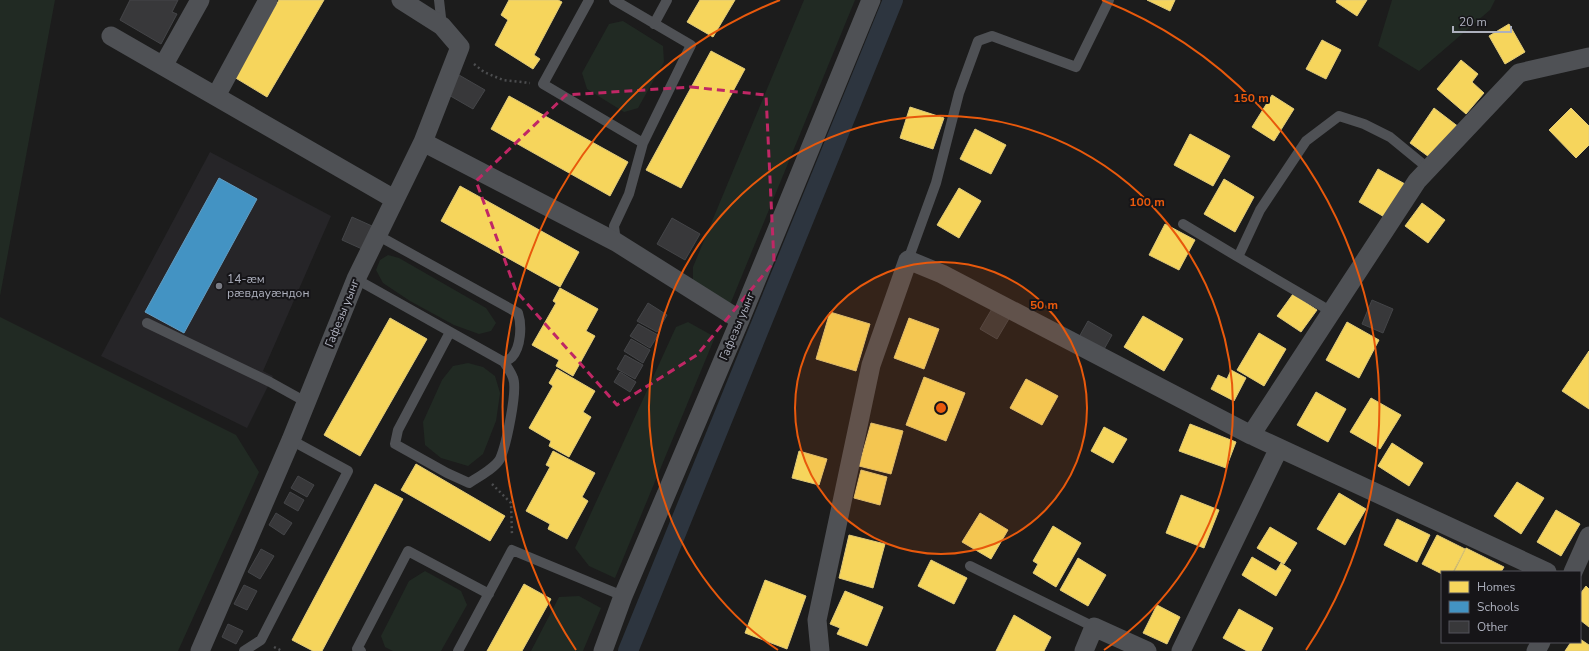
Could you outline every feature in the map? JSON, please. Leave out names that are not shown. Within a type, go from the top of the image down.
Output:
[{"type":"street","points":[[163,66],[200,0]]},
{"type":"street","points":[[216,96],[268,0]]},
{"type":"street","name":"Гафезы уынг","points":[[200,651],[291,440],[356,279],[423,142],[460,47],[442,26],[401,0]]},
{"type":"street","name":"Гафезы уынг","points":[[603,651],[623,596],[740,320],[872,0]]},
{"type":"street","points":[[111,36],[394,199]]},
{"type":"street","points":[[1251,435],[1417,182],[1519,73],[1589,57]]},
{"type":"street","points":[[423,142],[616,242],[740,320]]},
{"type":"street","points":[[820,651],[817,620],[871,365],[908,260],[942,274],[1251,435],[1545,571]]},
{"type":"street","points":[[1181,651],[1279,448]]},
{"type":"street","points":[[1573,571],[1589,536]]},
{"type":"street","points":[[1084,651],[1094,627],[1147,651]]},
{"type":"lane","points":[[439,0],[442,26]]},
{"type":"lane","points":[[589,0],[543,84],[643,143]]},
{"type":"lane","points":[[614,0],[691,45],[643,143],[629,194],[614,226],[616,242]]},
{"type":"lane","points":[[654,24],[667,0]]},
{"type":"lane","points":[[908,260],[936,183],[959,94],[978,41],[992,36],[1076,67],[1109,0]]},
{"type":"lane","points":[[1238,257],[1260,210],[1306,141],[1339,116],[1364,124],[1390,137],[1429,169]]},
{"type":"lane","points":[[1183,224],[1332,312]]},
{"type":"lane","points":[[377,235],[518,313],[521,322],[517,346],[512,358],[504,362]]},
{"type":"lane","points":[[356,279],[504,362],[514,379],[514,403],[506,441],[499,460],[483,475],[469,483],[447,473],[395,444],[402,423],[450,332]]},
{"type":"lane","points":[[147,323],[270,382],[306,402]]},
{"type":"lane","points":[[244,651],[261,640],[348,471],[291,440]]},
{"type":"lane","points":[[361,651],[357,649],[408,550],[489,594]]},
{"type":"lane","points":[[458,651],[512,550],[623,596]]},
{"type":"lane","points":[[970,566],[1094,627]]},
{"type":"path","points":[[453,64],[474,64],[484,72],[503,80],[543,84]]},
{"type":"path","points":[[483,475],[511,504],[512,550]]},
{"type":"highlighted area","points":[[691,87],[766,95],[774,262],[697,355],[617,405],[516,291],[476,181],[566,95]]},
{"type":"shaded area","points":[[0,0],[55,0],[0,296]]},
{"type":"shaded area","points":[[804,0],[855,0],[727,312],[693,294],[693,267]]},
{"type":"shaded area","points":[[1392,0],[1495,0],[1490,10],[1419,71],[1378,46]]},
{"type":"shaded area","points":[[623,21],[663,46],[664,62],[638,108],[624,112],[587,89],[582,73],[609,24]]},
{"type":"shaded area","name":"14-æм рӕвдауӕндон","points":[[210,152],[331,216],[263,371],[273,376],[247,428],[101,356]]},
{"type":"shaded area","points":[[388,255],[399,258],[486,308],[496,323],[491,331],[479,334],[454,325],[410,301],[383,283],[376,270],[380,260]]},
{"type":"shaded area","points":[[0,317],[236,435],[259,472],[178,651],[0,651]]},
{"type":"shaded area","points":[[688,322],[715,337],[615,578],[589,566],[575,548],[676,327]]},
{"type":"shaded area","points":[[468,363],[483,367],[495,376],[500,393],[496,421],[483,454],[468,466],[441,458],[425,445],[423,422],[442,380],[453,366]]},
{"type":"shaded area","points":[[425,571],[461,591],[467,605],[441,651],[393,651],[385,647],[381,636],[409,581]]},
{"type":"shaded area","points":[[579,596],[601,608],[583,651],[531,651],[559,597]]},
{"type":"building: Homes","points":[[279,0],[324,0],[267,97],[234,77]]},
{"type":"building: Homes","points":[[509,0],[558,0],[562,2],[534,55],[540,59],[533,69],[495,45],[508,20],[501,15]]},
{"type":"building: Homes","points":[[700,0],[735,0],[713,37],[687,22]]},
{"type":"building: Homes","points":[[1147,0],[1175,0],[1170,11]]},
{"type":"building: Homes","points":[[1337,0],[1367,0],[1357,16],[1336,2]]},
{"type":"building: Homes","points":[[1509,24],[1525,52],[1505,64],[1489,36]]},
{"type":"building: Homes","points":[[1322,40],[1341,50],[1326,79],[1306,69]]},
{"type":"building: Homes","points":[[711,51],[745,69],[681,188],[646,170]]},
{"type":"building: Homes","points":[[1461,60],[1478,74],[1472,82],[1484,93],[1466,114],[1437,89]]},
{"type":"building: Homes","points":[[1272,95],[1294,109],[1274,141],[1252,127]]},
{"type":"building: Homes","points":[[509,96],[628,162],[610,196],[491,129]]},
{"type":"building: Homes","points":[[910,107],[944,118],[933,149],[900,138]]},
{"type":"building: Homes","points":[[1434,108],[1464,131],[1440,165],[1410,143]]},
{"type":"building: Homes","points":[[1571,108],[1589,126],[1589,145],[1576,158],[1549,130]]},
{"type":"building: Homes","points":[[975,129],[1006,145],[991,174],[960,159]]},
{"type":"building: Homes","points":[[1190,134],[1230,156],[1213,186],[1174,165]]},
{"type":"building: Homes","points":[[1378,169],[1405,184],[1386,218],[1359,202]]},
{"type":"building: Homes","points":[[1224,179],[1254,197],[1235,232],[1204,214]]},
{"type":"building: Homes","points":[[460,186],[579,252],[560,287],[441,221]]},
{"type":"building: Homes","points":[[959,188],[981,201],[959,238],[937,225]]},
{"type":"building: Homes","points":[[1422,203],[1445,220],[1428,243],[1405,226]]},
{"type":"building: Homes","points":[[1165,224],[1195,240],[1179,270],[1149,255]]},
{"type":"building: Homes","points":[[560,288],[598,309],[586,331],[595,336],[573,376],[556,366],[559,360],[532,345],[556,303],[553,301]]},
{"type":"building: Homes","points":[[1293,294],[1317,310],[1301,332],[1277,316]]},
{"type":"building: Homes","points":[[830,312],[870,324],[856,371],[816,359]]},
{"type":"building: Homes","points":[[1143,316],[1183,339],[1164,371],[1124,347]]},
{"type":"building: Homes","points":[[390,318],[427,339],[360,456],[324,435]]},
{"type":"building: Homes","points":[[909,318],[939,329],[924,369],[894,358]]},
{"type":"building: Homes","points":[[1347,322],[1379,340],[1359,378],[1326,360]]},
{"type":"building: Homes","points":[[1259,333],[1286,349],[1264,386],[1237,370]]},
{"type":"building: Homes","points":[[1589,351],[1589,409],[1562,391]]},
{"type":"building: Homes","points":[[557,369],[595,391],[583,412],[591,417],[569,457],[549,446],[551,441],[529,428],[553,386],[549,383]]},
{"type":"building: Homes","points":[[1231,370],[1246,378],[1234,401],[1211,389],[1218,375],[1227,379]]},
{"type":"building: Homes","points":[[924,377],[965,393],[946,441],[906,425]]},
{"type":"building: Homes","points":[[1026,379],[1058,396],[1042,425],[1010,408]]},
{"type":"building: Homes","points":[[1316,392],[1346,409],[1328,442],[1297,425]]},
{"type":"building: Homes","points":[[1371,398],[1401,415],[1380,449],[1350,432]]},
{"type":"building: Homes","points":[[871,423],[903,431],[891,474],[859,466]]},
{"type":"building: Homes","points":[[1190,424],[1236,442],[1226,468],[1179,451]]},
{"type":"building: Homes","points":[[1104,427],[1127,439],[1113,463],[1091,451]]},
{"type":"building: Homes","points":[[1392,443],[1423,463],[1409,486],[1378,466]]},
{"type":"building: Homes","points":[[553,451],[595,473],[582,497],[588,501],[567,539],[548,529],[550,524],[526,511],[550,467],[546,465]]},
{"type":"building: Homes","points":[[799,451],[827,459],[819,485],[792,478]]},
{"type":"building: Homes","points":[[416,464],[505,516],[490,541],[401,490]]},
{"type":"building: Homes","points":[[861,470],[887,477],[880,505],[854,498]]},
{"type":"building: Homes","points":[[1517,482],[1544,498],[1521,534],[1494,516]]},
{"type":"building: Homes","points":[[375,484],[403,499],[322,651],[313,651],[292,640]]},
{"type":"building: Homes","points":[[1339,493],[1366,509],[1345,545],[1317,529]]},
{"type":"building: Homes","points":[[1181,495],[1219,510],[1204,548],[1166,533]]},
{"type":"building: Homes","points":[[1556,510],[1580,524],[1561,556],[1537,542]]},
{"type":"building: Homes","points":[[980,513],[1008,530],[991,559],[962,542]]},
{"type":"building: Homes","points":[[1397,519],[1430,535],[1417,562],[1384,545]]},
{"type":"building: Homes","points":[[1053,526],[1081,543],[1056,587],[1033,573],[1038,564],[1033,561]]},
{"type":"building: Homes","points":[[1270,527],[1297,543],[1284,564],[1257,548]]},
{"type":"building: Homes","points":[[849,535],[885,544],[873,588],[839,578]]},
{"type":"building: Homes","points":[[1437,535],[1465,549],[1454,571],[1441,571],[1441,574],[1422,564]]},
{"type":"building: Homes","points":[[1466,548],[1504,567],[1502,571],[1454,571]]},
{"type":"building: Homes","points":[[1252,557],[1276,571],[1281,563],[1291,570],[1276,596],[1242,575]]},
{"type":"building: Homes","points":[[1078,558],[1106,575],[1088,606],[1060,590]]},
{"type":"building: Homes","points":[[931,560],[967,578],[954,604],[918,586]]},
{"type":"building: Homes","points":[[765,580],[806,596],[787,649],[745,633]]},
{"type":"building: Homes","points":[[524,584],[551,599],[522,651],[487,651]]},
{"type":"building: Homes","points":[[1586,586],[1589,589],[1589,627],[1581,621],[1581,593]]},
{"type":"building: Homes","points":[[845,591],[883,607],[867,646],[837,634],[840,628],[830,624]]},
{"type":"building: Homes","points":[[1157,605],[1180,617],[1167,644],[1143,633]]},
{"type":"building: Homes","points":[[1239,609],[1273,628],[1261,651],[1247,651],[1223,638]]},
{"type":"building: Homes","points":[[1014,615],[1051,637],[1044,651],[996,651]]},
{"type":"building: Homes","points":[[1581,640],[1589,645],[1589,651],[1565,651],[1570,643],[1581,643]]},
{"type":"building: Schools","points":[[219,178],[257,199],[184,333],[145,312]]},
{"type":"building: Other","points":[[130,0],[178,0],[172,12],[177,14],[161,44],[120,20]]},
{"type":"building: Other","points":[[459,75],[485,90],[473,109],[447,94]]},
{"type":"building: Other","points":[[352,217],[372,226],[362,249],[342,240]]},
{"type":"building: Other","points":[[672,218],[700,234],[685,260],[657,244]]},
{"type":"building: Other","points":[[1372,300],[1393,309],[1383,333],[1362,324]]},
{"type":"building: Other","points":[[648,303],[667,315],[657,332],[637,321]]},
{"type":"building: Other","points":[[993,307],[1010,317],[997,339],[980,329]]},
{"type":"building: Other","points":[[1088,321],[1112,335],[1103,351],[1079,337]]},
{"type":"building: Other","points":[[638,324],[658,335],[650,348],[630,336]]},
{"type":"building: Other","points":[[631,339],[650,350],[643,363],[624,351]]},
{"type":"building: Other","points":[[625,355],[643,365],[635,379],[617,369]]},
{"type":"building: Other","points":[[620,372],[636,382],[630,392],[614,382]]},
{"type":"building: Other","points":[[298,476],[314,485],[307,497],[291,488]]},
{"type":"building: Other","points":[[290,492],[304,500],[298,511],[284,503]]},
{"type":"building: Other","points":[[276,513],[292,523],[284,535],[269,525]]},
{"type":"building: Other","points":[[261,549],[274,556],[260,579],[248,572]]},
{"type":"building: Other","points":[[244,585],[257,591],[247,610],[234,604]]},
{"type":"building: Other","points":[[228,624],[243,631],[236,644],[222,637]]},
{"type":"waterway","points":[[628,651],[893,0]]},
{"type":"place","name":"14-æм рӕвдауӕндон","points":[[219,286]]}]
